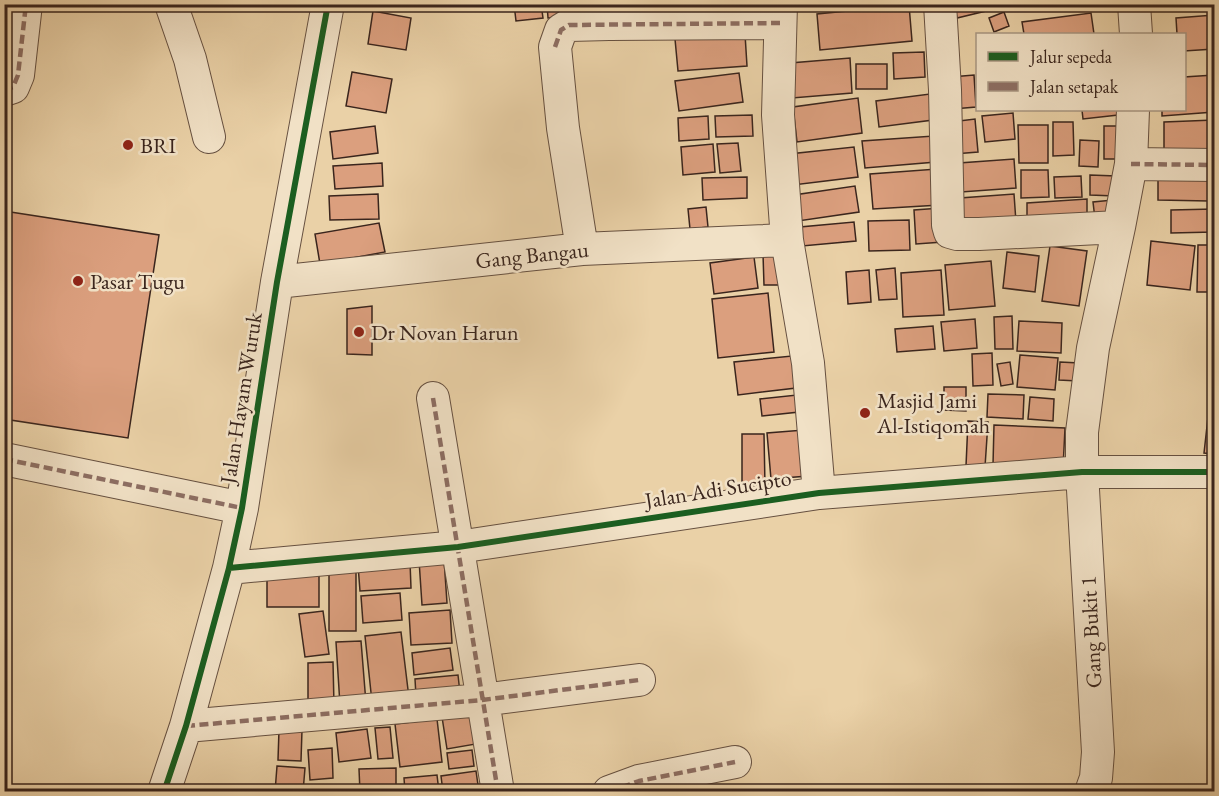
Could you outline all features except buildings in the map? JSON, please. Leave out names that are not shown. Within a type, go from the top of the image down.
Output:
[{"type":"street","points":[[4,90],[13,87],[18,75],[26,4]]},
{"type":"street","points":[[171,4],[190,60],[209,137]]},
{"type":"street","name":"Jalan Hayam Wuruk","points":[[164,792],[186,726],[229,568],[242,508],[277,282],[328,4]]},
{"type":"street","points":[[940,4],[950,232],[957,234],[1119,227]]},
{"type":"street","points":[[1134,4],[1136,33]]},
{"type":"street","points":[[582,249],[560,105],[555,47],[561,30],[569,26],[781,14],[778,115],[787,240],[808,363],[819,493]]},
{"type":"street","name":"Gang Bukit 1","points":[[1091,792],[1096,778],[1098,752],[1082,472],[1082,432],[1093,348],[1131,164],[1133,111]]},
{"type":"street","points":[[1131,164],[1215,165]]},
{"type":"street","name":"Gang Bangau","points":[[277,282],[582,249],[787,240]]},
{"type":"street","points":[[433,398],[498,792]]},
{"type":"street","points":[[4,459],[242,508]]},
{"type":"street","name":"Jalan Adi Sucipto","points":[[229,568],[458,547],[819,493],[1082,472],[1215,472]]},
{"type":"street","points":[[186,726],[482,700],[639,680]]},
{"type":"street","points":[[609,792],[639,781],[735,762]]},
{"type":"marked path","points":[[4,90],[13,87],[18,75],[26,4]]},
{"type":"marked path","points":[[555,47],[561,30],[569,25],[780,23]]},
{"type":"marked path","points":[[1131,164],[1214,165]]},
{"type":"marked path","points":[[433,398],[498,792]]},
{"type":"marked path","points":[[4,459],[242,508]]},
{"type":"marked path","points":[[186,726],[482,700],[639,680]]},
{"type":"marked path","points":[[609,792],[639,781],[735,762]]},
{"type":"cycle path","points":[[164,792],[186,726],[229,568],[242,508],[277,282],[328,4]]},
{"type":"cycle path","points":[[229,568],[458,547],[819,493],[1082,472],[1214,472]]},
{"type":"place","name":"BRI","points":[[128,145]]},
{"type":"place","name":"Pasar Tugu","points":[[78,281]]},
{"type":"place","name":"Dr Novan Harun","points":[[359,332]]},
{"type":"place","name":"Masjid Jami Al-Istiqomah","points":[[865,413]]}]
